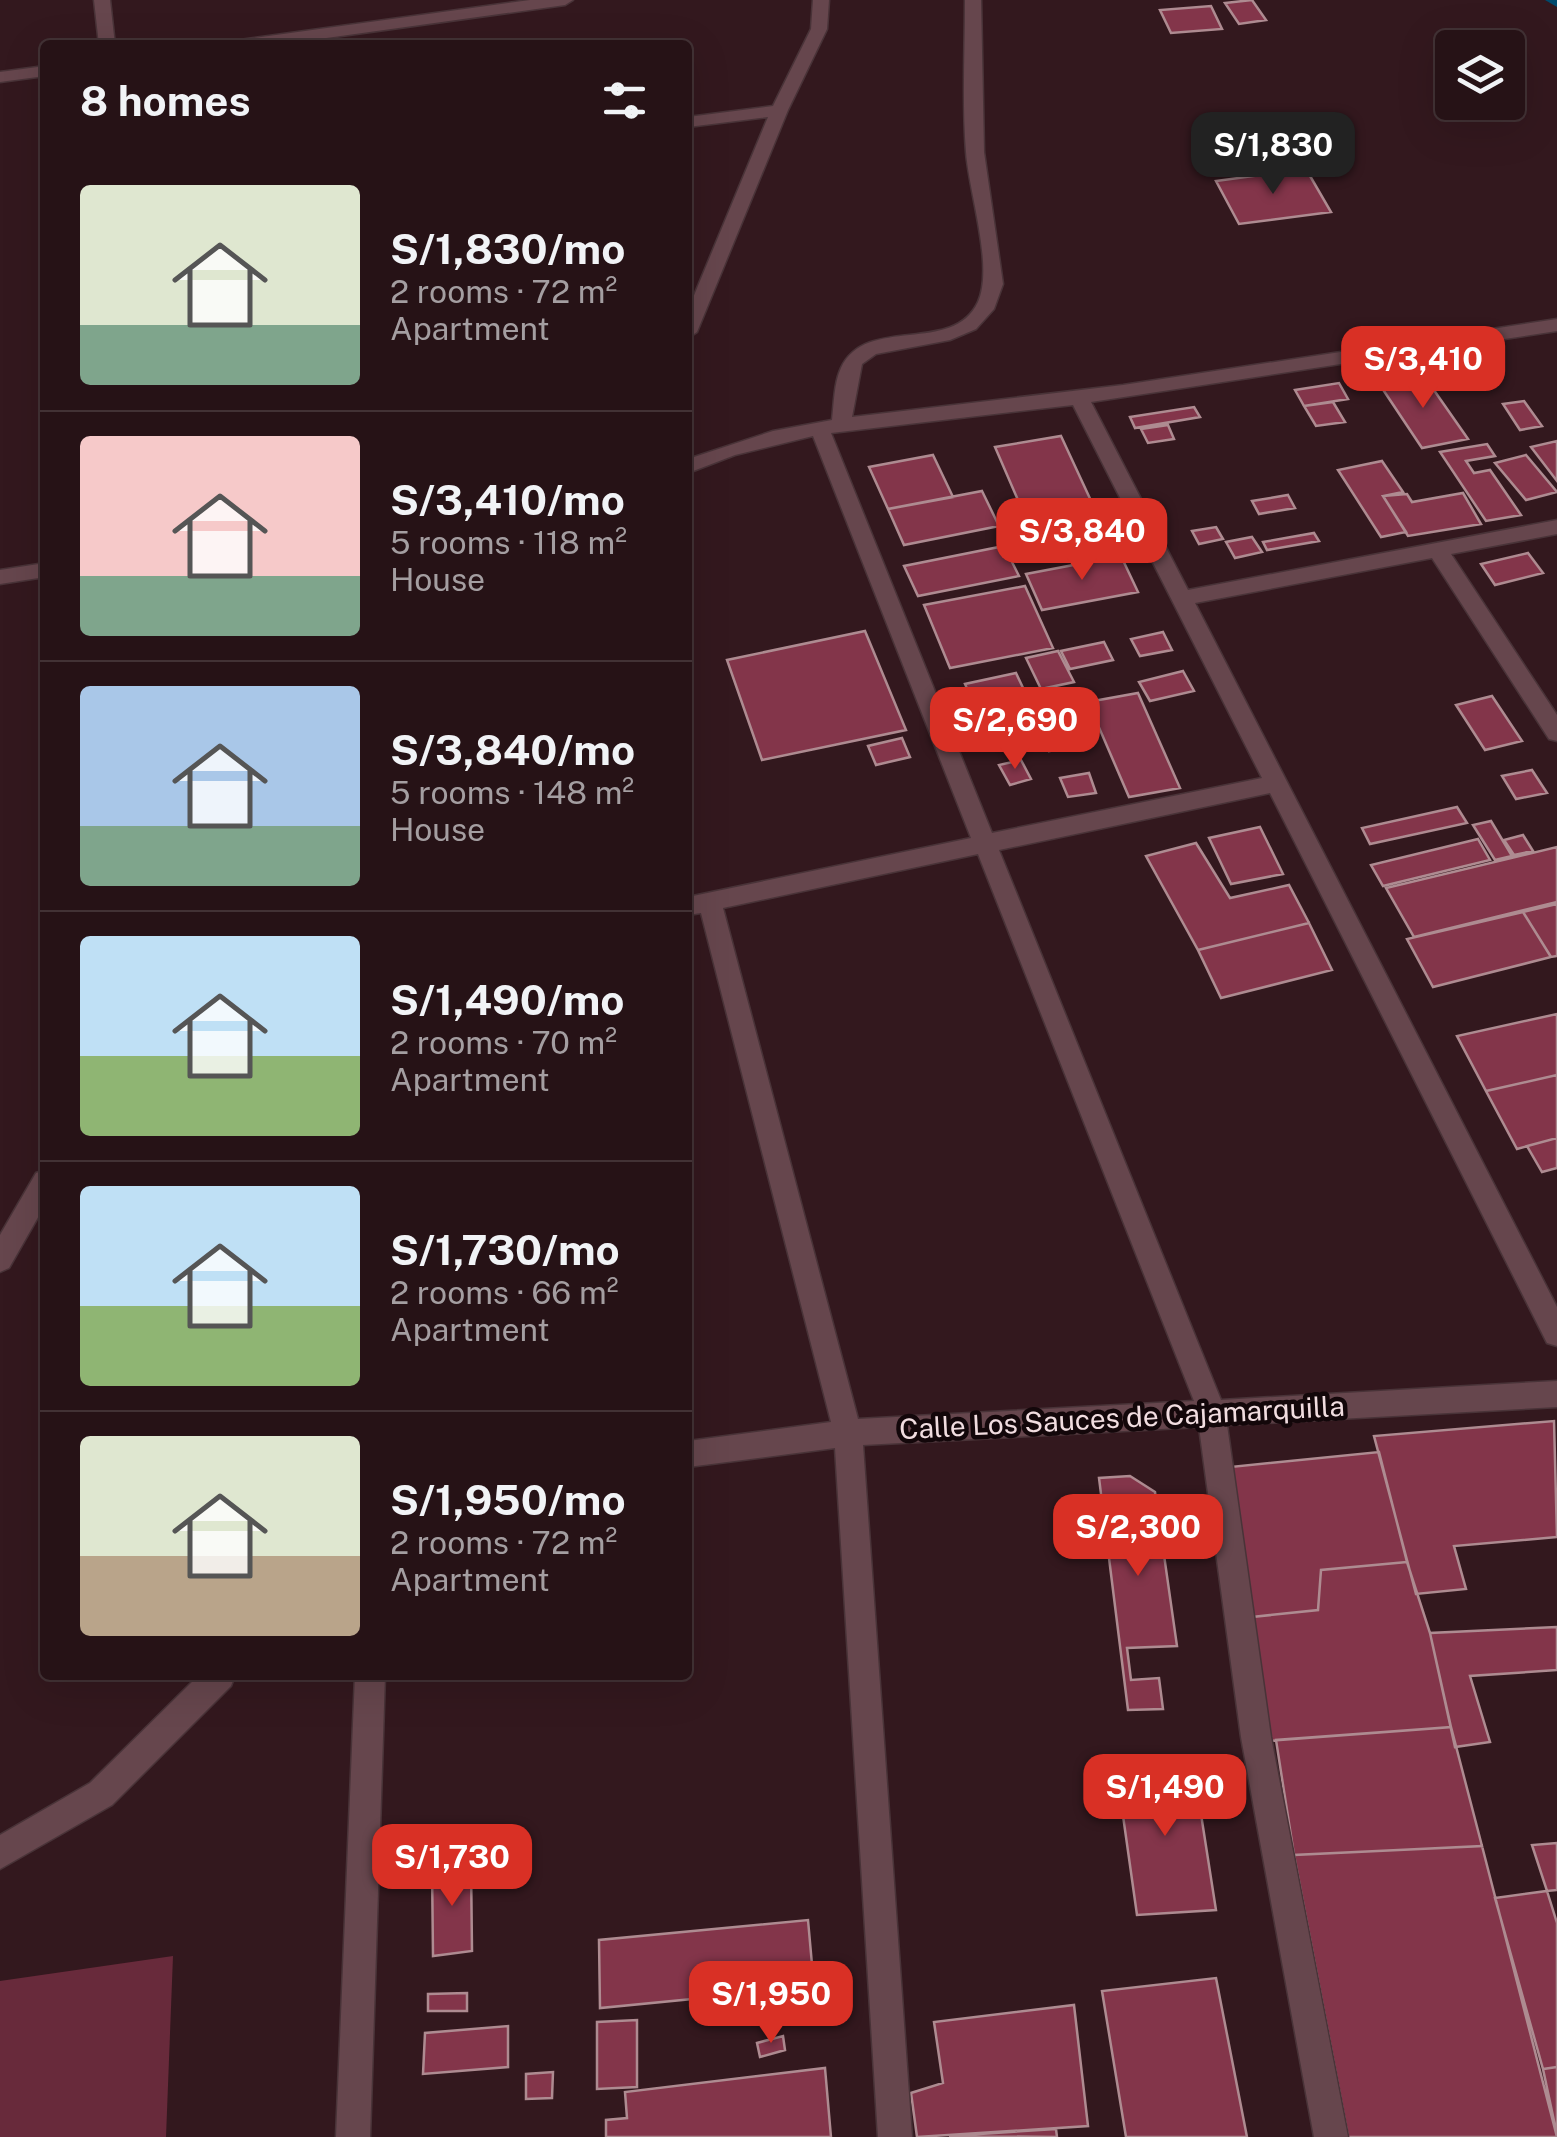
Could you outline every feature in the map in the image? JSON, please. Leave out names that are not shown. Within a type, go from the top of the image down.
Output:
[{"type":"street","points":[[102,0],[106,40]]},
{"type":"street","points":[[276,40],[565,0]]},
{"type":"street","points":[[692,322],[779,110],[819,28],[821,0]]},
{"type":"street","points":[[973,0],[975,152],[994,284],[990,303],[977,319],[952,334],[865,350],[851,363],[830,429],[988,846],[1211,1410],[1256,1737],[1330,2137]]},
{"type":"street","points":[[0,77],[40,72]]},
{"type":"street","points":[[692,121],[779,110]]},
{"type":"street","points":[[692,284],[708,282]]},
{"type":"street","points":[[692,464],[712,454],[830,429],[1079,397],[1557,326]]},
{"type":"street","points":[[1079,397],[1557,1334]]},
{"type":"street","points":[[1183,598],[1557,527]]},
{"type":"street","points":[[1437,549],[1557,733]]},
{"type":"street","points":[[0,577],[40,571]]},
{"type":"street","points":[[895,2137],[848,1433],[699,904],[1277,783]]},
{"type":"street","points":[[0,1260],[40,1190]]},
{"type":"street","name":"Calle Los Sauces de Cajamarquilla","points":[[692,1453],[848,1433],[1211,1410],[1557,1394]]},
{"type":"street","points":[[0,1854],[101,1794],[215,1680]]},
{"type":"street","points":[[353,2137],[370,1680]]},
{"type":"shaded area","points":[[173,1956],[166,2137],[0,2137],[0,1981]]},
{"type":"building","points":[[1252,0],[1266,20],[1239,24],[1225,3]]},
{"type":"building","points":[[1211,6],[1222,29],[1171,33],[1160,10]]},
{"type":"building","points":[[1306,169],[1331,212],[1239,224],[1216,181]]},
{"type":"building","points":[[1422,373],[1468,439],[1422,448],[1378,382]]},
{"type":"building","points":[[1339,383],[1348,399],[1304,406],[1295,390]]},
{"type":"building","points":[[1524,401],[1542,426],[1520,430],[1503,404]]},
{"type":"building","points":[[1333,402],[1345,422],[1316,426],[1304,406]]},
{"type":"building","points":[[1194,407],[1200,417],[1135,428],[1130,417]]},
{"type":"building","points":[[1168,425],[1174,439],[1148,443],[1141,429]]},
{"type":"building","points":[[1061,436],[1099,518],[1031,530],[995,447]]},
{"type":"building","points":[[1557,441],[1557,481],[1531,447]]},
{"type":"building","points":[[1487,444],[1495,456],[1466,461],[1474,473],[1490,470],[1521,515],[1486,521],[1440,452]]},
{"type":"building","points":[[933,455],[953,497],[888,509],[869,467]]},
{"type":"building","points":[[1526,455],[1557,492],[1526,500],[1495,463]]},
{"type":"building","points":[[1382,461],[1403,492],[1383,496],[1406,532],[1381,537],[1338,470]]},
{"type":"building","points":[[982,491],[999,526],[904,545],[888,509]]},
{"type":"building","points":[[1463,493],[1481,524],[1408,536],[1383,496],[1407,494],[1412,502]]},
{"type":"building","points":[[1288,495],[1295,508],[1259,514],[1252,501]]},
{"type":"building","points":[[1216,527],[1223,539],[1199,544],[1192,531]]},
{"type":"building","points":[[1314,533],[1319,541],[1267,550],[1263,542]]},
{"type":"building","points":[[1252,537],[1262,552],[1235,558],[1226,542]]},
{"type":"building","points":[[1004,546],[1019,576],[918,596],[904,566]]},
{"type":"building","points":[[1528,553],[1543,573],[1495,585],[1481,564]]},
{"type":"building","points":[[1121,556],[1138,592],[1042,610],[1026,574]]},
{"type":"building","points":[[1025,586],[1053,648],[950,668],[924,605]]},
{"type":"building","points":[[865,631],[906,730],[762,760],[727,660]]},
{"type":"building","points":[[1163,632],[1172,650],[1140,656],[1131,639]]},
{"type":"building","points":[[1104,642],[1113,660],[1070,669],[1061,651]]},
{"type":"building","points":[[1058,651],[1074,682],[1041,689],[1026,658]]},
{"type":"building","points":[[1183,671],[1194,691],[1150,701],[1139,682]]},
{"type":"building","points":[[1016,673],[1034,711],[982,722],[965,684]]},
{"type":"building","points":[[1138,693],[1180,788],[1129,797],[1088,702]]},
{"type":"building","points":[[1492,696],[1522,741],[1485,750],[1456,705]]},
{"type":"building","points":[[1072,709],[1086,745],[1049,751],[1036,716]]},
{"type":"building","points":[[1022,731],[1031,748],[1010,754],[1001,736]]},
{"type":"building","points":[[902,738],[910,757],[876,765],[868,746]]},
{"type":"building","points":[[1021,760],[1031,779],[1010,785],[999,765]]},
{"type":"building","points":[[1532,770],[1547,793],[1516,799],[1502,776]]},
{"type":"building","points":[[1089,773],[1096,793],[1068,797],[1060,778]]},
{"type":"building","points":[[1457,807],[1467,823],[1370,844],[1362,828]]},
{"type":"building","points":[[1491,821],[1512,856],[1495,860],[1473,825]]},
{"type":"building","points":[[1260,827],[1283,874],[1231,884],[1209,838]]},
{"type":"building","points":[[1523,835],[1533,851],[1514,855],[1504,840]]},
{"type":"building","points":[[1478,839],[1490,860],[1383,886],[1371,865]]},
{"type":"building","points":[[1196,843],[1230,898],[1289,885],[1309,923],[1198,950],[1146,856]]},
{"type":"building","points":[[1557,847],[1557,902],[1414,937],[1386,888]]},
{"type":"building","points":[[1557,904],[1557,956],[1551,957],[1523,912]]},
{"type":"building","points":[[1523,912],[1551,957],[1433,987],[1407,939]]},
{"type":"building","points":[[1309,923],[1332,970],[1221,998],[1198,950]]},
{"type":"building","points":[[1557,1014],[1557,1075],[1486,1091],[1457,1036]]},
{"type":"building","points":[[1557,1075],[1557,1138],[1517,1149],[1486,1091]]},
{"type":"building","points":[[1557,1138],[1557,1168],[1542,1172],[1527,1146]]},
{"type":"building","points":[[1554,1421],[1557,1537],[1454,1546],[1466,1589],[1416,1594],[1374,1436]]},
{"type":"building","points":[[1379,1452],[1407,1562],[1321,1570],[1318,1610],[1252,1617],[1230,1467]]},
{"type":"building","points":[[1130,1476],[1155,1492],[1177,1646],[1127,1648],[1131,1680],[1159,1678],[1163,1709],[1128,1710],[1099,1478]]},
{"type":"building","points":[[1407,1562],[1430,1633],[1451,1727],[1267,1741],[1252,1617],[1318,1610],[1321,1570]]},
{"type":"building","points":[[1557,1627],[1557,1670],[1470,1676],[1490,1742],[1455,1747],[1430,1633]]},
{"type":"building","points":[[1451,1727],[1482,1846],[1294,1855],[1276,1740]]},
{"type":"building","points":[[1193,1763],[1216,1910],[1137,1915],[1116,1766]]},
{"type":"building","points":[[1557,1843],[1557,1890],[1547,1891],[1532,1845]]},
{"type":"building","points":[[1482,1846],[1557,2137],[1348,2137],[1294,1855]]},
{"type":"building","points":[[471,1863],[472,1951],[433,1956],[432,1866]]},
{"type":"building","points":[[1547,1891],[1557,1923],[1557,2067],[1543,2069],[1495,1898]]},
{"type":"building","points":[[808,1920],[814,1987],[600,2008],[599,1940]]},
{"type":"building","points":[[1216,1978],[1247,2137],[1126,2137],[1102,1991]]},
{"type":"building","points":[[467,1993],[467,2011],[428,2011],[428,1994]]},
{"type":"building","points":[[1074,2005],[1088,2126],[917,2137],[911,2093],[943,2083],[934,2022]]},
{"type":"building","points":[[637,2020],[637,2087],[597,2089],[597,2022]]},
{"type":"building","points":[[508,2026],[508,2067],[423,2074],[425,2033]]},
{"type":"building","points":[[783,2036],[785,2050],[760,2057],[757,2043]]},
{"type":"building","points":[[1557,2067],[1557,2135],[1543,2069]]},
{"type":"building","points":[[825,2068],[831,2137],[606,2137],[606,2120],[627,2118],[625,2092]]},
{"type":"building","points":[[553,2072],[552,2098],[526,2099],[526,2074]]},
{"type":"building","points":[[1056,2129],[1057,2137],[949,2136]]},
{"type":"waterway","points":[[1551,0],[1557,4]]}]
